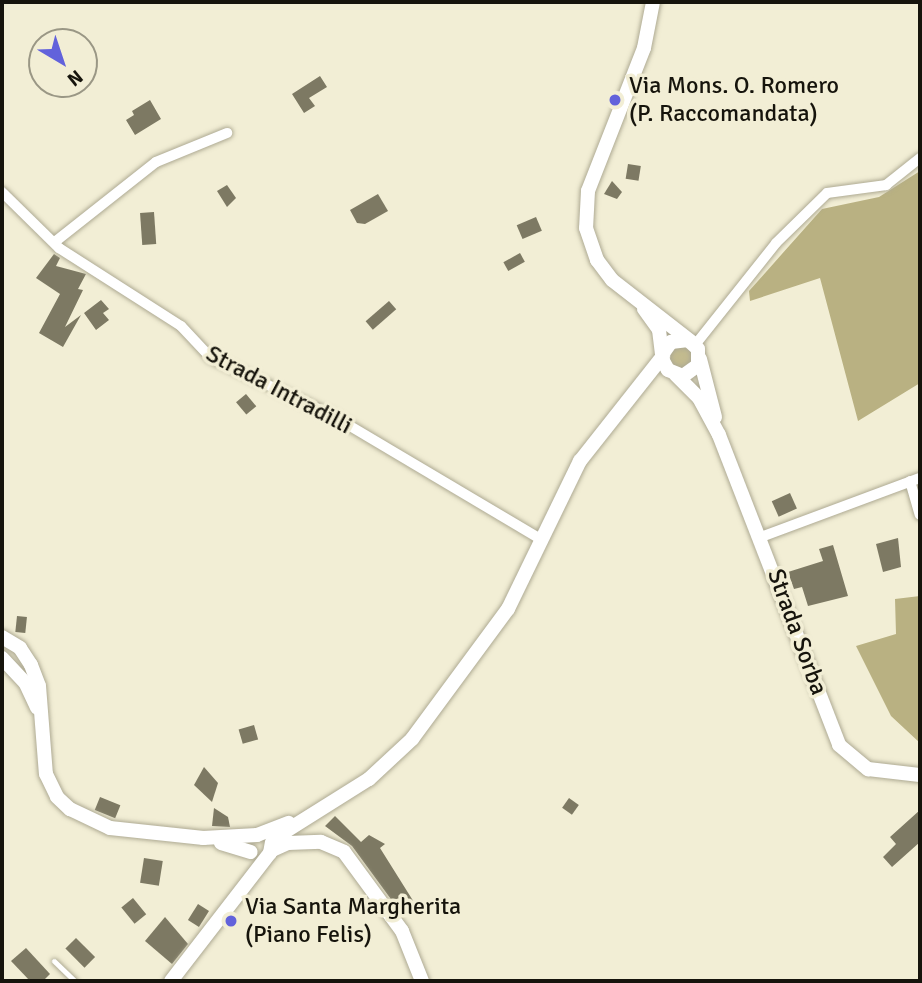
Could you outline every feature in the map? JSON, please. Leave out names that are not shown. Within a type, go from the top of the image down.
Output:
[{"type":"street","points":[[653,2],[650,28],[588,191],[585,215],[597,260],[639,303],[659,330],[664,354],[674,374],[699,398],[719,435]]},
{"type":"street","points":[[56,241],[156,162],[227,133]]},
{"type":"street","points":[[642,386],[674,374],[689,374],[696,349],[776,243],[827,193],[886,185],[920,158]]},
{"type":"street","name":"Strada Intradilli","points":[[2,192],[56,241],[59,248],[80,257],[181,326],[211,358],[335,417],[542,540]]},
{"type":"street","points":[[639,303],[667,319],[696,349],[719,435]]},
{"type":"street","points":[[171,981],[286,831],[369,779],[412,738],[508,609],[580,461],[676,340],[696,349]]},
{"type":"street","name":"Strada Sorba","points":[[719,435],[761,537],[839,745],[868,769],[920,775]]},
{"type":"street","points":[[761,537],[915,479],[920,515]]},
{"type":"street","points":[[2,637],[20,648],[31,665],[39,686],[46,774],[57,797],[69,809],[110,828],[203,838],[268,836],[272,850]]},
{"type":"street","points":[[2,658],[26,684],[39,712]]},
{"type":"street","points":[[248,881],[252,852],[250,844],[258,835],[316,814]]},
{"type":"street","points":[[203,838],[263,857],[288,843],[321,842],[344,852],[402,931],[422,981]]},
{"type":"lane","points":[[54,961],[75,981]]},
{"type":"shaded area","points":[[920,171],[920,383],[858,421],[820,278],[750,301],[749,291],[822,209],[879,197]]},
{"type":"shaded area","points":[[681,346],[689,349],[692,357],[689,365],[681,368],[673,365],[670,357],[673,349]]},
{"type":"shaded area","points":[[920,596],[920,743],[891,716],[856,646],[896,634],[895,599]]},
{"type":"building","points":[[320,76],[327,87],[309,98],[315,106],[304,113],[292,94]]},
{"type":"building","points":[[150,100],[161,119],[135,135],[126,120],[134,115],[132,111]]},
{"type":"building","points":[[628,164],[641,166],[638,181],[626,179]]},
{"type":"building","points":[[612,181],[622,192],[617,199],[604,194]]},
{"type":"building","points":[[227,185],[236,198],[227,207],[217,191]]},
{"type":"building","points":[[378,194],[388,211],[365,224],[357,223],[350,210]]},
{"type":"building","points":[[154,212],[156,244],[142,245],[140,213]]},
{"type":"building","points":[[536,217],[542,231],[523,239],[517,225]]},
{"type":"building","points":[[520,253],[525,262],[508,271],[503,262]]},
{"type":"building","points":[[54,254],[60,258],[56,266],[86,274],[78,289],[83,290],[65,327],[81,315],[63,347],[39,333],[60,294],[36,278]]},
{"type":"building","points":[[101,300],[109,309],[103,313],[109,320],[96,330],[84,313]]},
{"type":"building","points":[[389,301],[396,309],[373,330],[366,321]]},
{"type":"building","points":[[246,394],[256,406],[246,415],[236,402]]},
{"type":"building","points":[[790,493],[797,509],[779,517],[772,501]]},
{"type":"building","points":[[898,538],[901,567],[883,572],[876,544]]},
{"type":"building","points":[[833,545],[848,596],[808,606],[802,587],[794,589],[788,572],[823,561],[819,549]]},
{"type":"building","points":[[17,616],[27,617],[25,633],[15,632]]},
{"type":"building","points":[[254,725],[258,739],[243,744],[239,729]]},
{"type":"building","points":[[204,767],[218,783],[212,802],[194,785]]},
{"type":"building","points":[[100,797],[120,805],[115,818],[95,810]]},
{"type":"building","points":[[569,798],[579,805],[572,815],[562,808]]},
{"type":"building","points":[[214,808],[228,817],[230,827],[212,826]]},
{"type":"building","points":[[920,810],[920,842],[892,867],[883,857],[896,844],[890,837]]},
{"type":"building","points":[[335,816],[361,842],[369,835],[385,844],[380,848],[417,907],[404,917],[352,846],[325,826]]},
{"type":"building","points":[[144,858],[163,861],[159,886],[140,883]]},
{"type":"building","points":[[133,898],[146,914],[135,924],[121,907]]},
{"type":"building","points":[[198,904],[209,911],[199,927],[188,920]]},
{"type":"building","points":[[165,917],[188,944],[172,964],[145,941]]},
{"type":"building","points":[[76,938],[95,957],[84,968],[65,949]]},
{"type":"building","points":[[26,948],[50,974],[43,981],[30,981],[11,961]]},
{"type":"place","name":"Via Mons. O. Romero (P. Raccomandata)","points":[[615,100]]},
{"type":"place","name":"Via Santa Margherita (Piano Felis)","points":[[231,921]]}]
